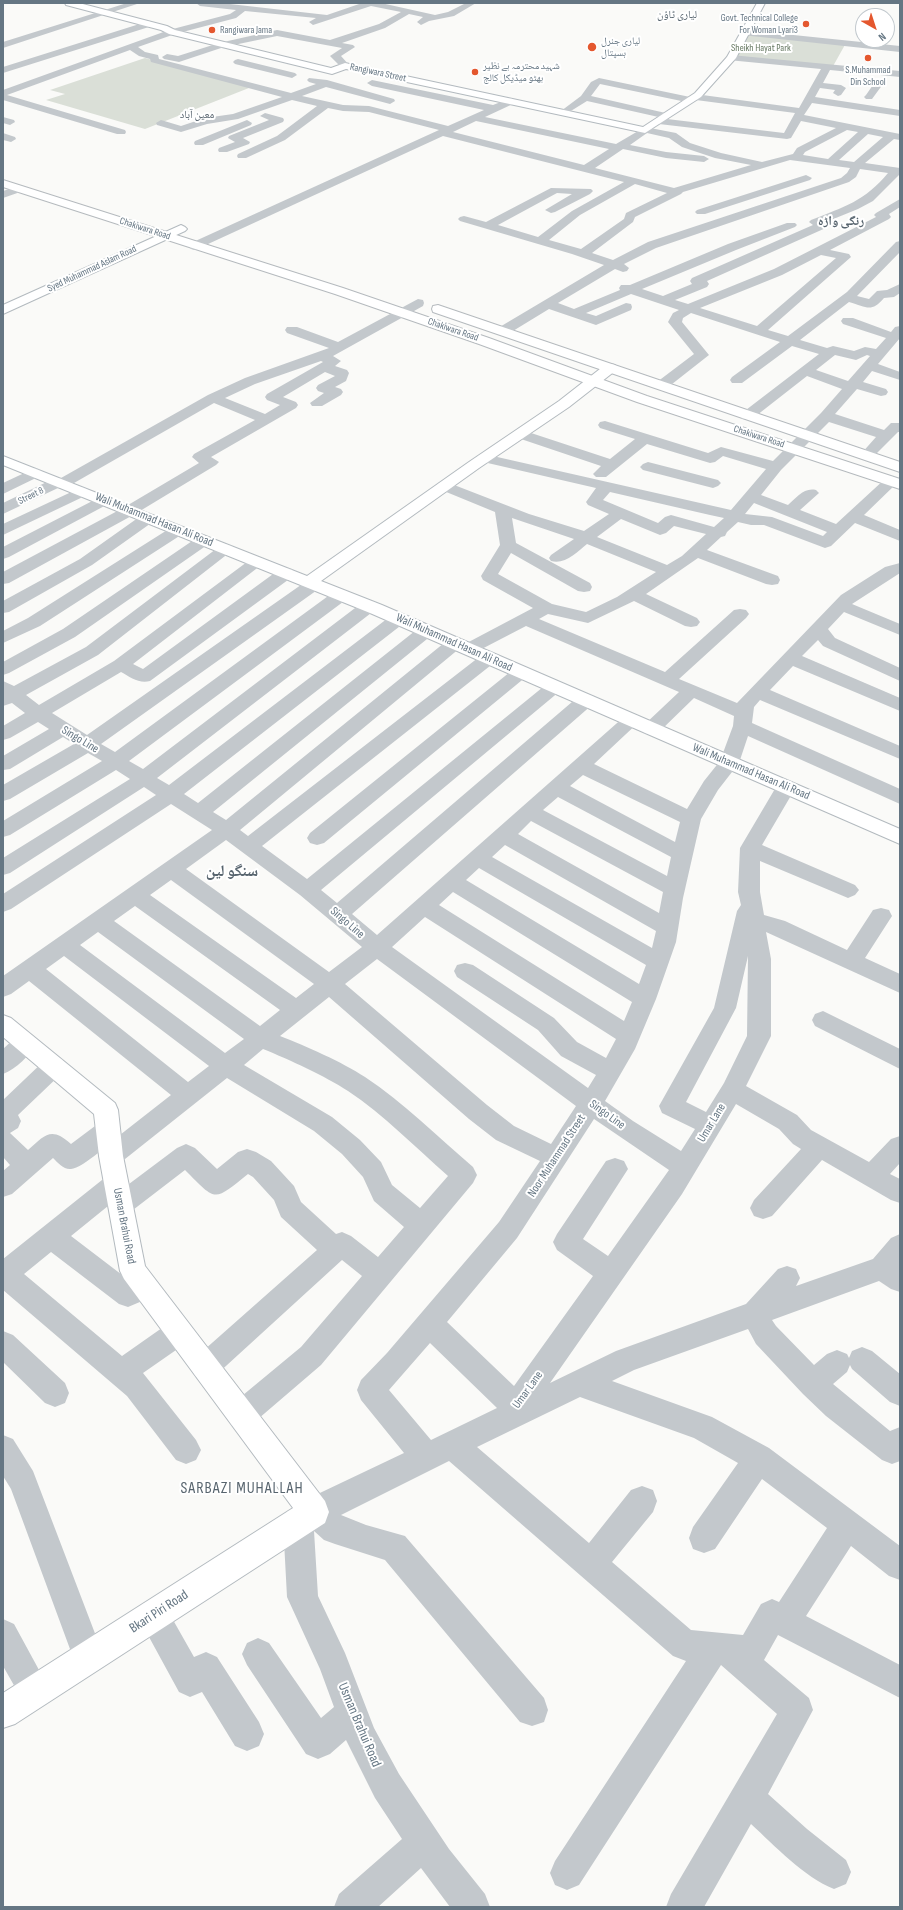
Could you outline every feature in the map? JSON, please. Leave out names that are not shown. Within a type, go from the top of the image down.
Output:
[{"type":"street","name":"Rangiwara Street","points":[[69,3],[149,24],[201,40],[295,63],[332,71],[345,66],[566,111],[645,130]]},
{"type":"street","points":[[4,47],[105,12],[136,3]]},
{"type":"street","points":[[200,3],[242,9],[297,12],[326,17]]},
{"type":"street","points":[[302,28],[326,17],[370,3],[434,17]]},
{"type":"street","points":[[416,24],[426,19],[452,14],[472,3]]},
{"type":"street","points":[[586,169],[617,147],[632,139],[693,99],[731,58],[761,3]]},
{"type":"street","points":[[233,16],[242,9]]},
{"type":"street","points":[[331,43],[403,17],[407,12]]},
{"type":"street","points":[[3,93],[130,43],[168,30],[233,16],[287,19],[331,43],[350,47],[335,56],[345,66]]},
{"type":"street","points":[[165,57],[179,59],[196,55],[222,45],[358,17]]},
{"type":"street","points":[[75,22],[96,27]]},
{"type":"street","points":[[3,70],[149,24]]},
{"type":"street","points":[[384,24],[441,25]]},
{"type":"street","points":[[263,25],[282,32]]},
{"type":"street","points":[[3,61],[24,50],[96,27]]},
{"type":"street","points":[[24,50],[96,27]]},
{"type":"street","points":[[55,64],[130,43],[143,43],[168,30]]},
{"type":"street","points":[[745,33],[900,49]]},
{"type":"street","points":[[186,45],[201,40]]},
{"type":"street","points":[[130,43],[142,54],[155,57],[154,60],[304,100],[343,108],[369,109],[415,118],[463,138],[586,169],[601,178],[613,171],[670,194],[690,209],[806,178]]},
{"type":"street","points":[[4,47],[24,50],[42,58]]},
{"type":"street","points":[[196,55],[210,58],[237,49]]},
{"type":"street","points":[[258,54],[238,62],[261,71]]},
{"type":"street","points":[[731,58],[824,72],[900,74]]},
{"type":"street","points":[[275,71],[295,63]]},
{"type":"street","points":[[229,67],[248,72]]},
{"type":"street","points":[[228,79],[248,72],[261,71],[275,71],[292,75]]},
{"type":"street","points":[[332,71],[381,86],[508,114]]},
{"type":"street","points":[[824,72],[843,79]]},
{"type":"street","points":[[585,98],[663,118],[786,136],[824,72]]},
{"type":"street","points":[[266,116],[248,100],[289,82],[301,86],[314,80],[398,103]]},
{"type":"street","points":[[566,111],[585,98],[599,81],[693,99],[805,103],[900,113]]},
{"type":"street","points":[[865,82],[881,84],[869,97]]},
{"type":"street","points":[[223,150],[245,142],[233,138],[293,96],[326,83]]},
{"type":"street","points":[[362,93],[381,86]]},
{"type":"street","points":[[593,87],[681,107]]},
{"type":"street","points":[[805,103],[842,94]]},
{"type":"street","points":[[3,97],[121,132]]},
{"type":"street","points":[[184,137],[199,132],[215,131],[266,116],[293,110],[304,100]]},
{"type":"street","points":[[195,246],[447,132],[511,101]]},
{"type":"street","points":[[805,103],[833,118]]},
{"type":"street","points":[[805,103],[870,118]]},
{"type":"street","points":[[805,103],[847,126],[866,130],[897,132]]},
{"type":"street","points":[[242,156],[281,138],[326,104]]},
{"type":"street","points":[[220,108],[213,111],[252,121]]},
{"type":"street","points":[[161,123],[181,129],[202,122],[232,117],[266,116]]},
{"type":"street","points":[[476,118],[617,147],[688,158],[728,162],[748,169]]},
{"type":"street","points":[[3,120],[10,122],[3,124]]},
{"type":"street","points":[[202,122],[215,131]]},
{"type":"street","points":[[463,138],[497,122]]},
{"type":"street","points":[[796,158],[801,150],[847,126]]},
{"type":"street","points":[[645,130],[672,135],[686,145],[719,156],[765,163],[828,186]]},
{"type":"street","points":[[830,162],[866,130]]},
{"type":"street","points":[[199,142],[215,131]]},
{"type":"street","points":[[503,331],[613,265],[668,238],[845,180],[852,175],[858,165],[897,132]]},
{"type":"street","points":[[616,136],[632,139]]},
{"type":"street","points":[[567,164],[617,147]]},
{"type":"street","points":[[667,168],[688,158]]},
{"type":"street","points":[[582,254],[629,220],[630,215],[670,194],[690,186],[782,158],[796,158],[898,170],[889,187],[864,201],[815,222],[824,225],[696,281],[703,284],[664,300]]},
{"type":"street","points":[[879,168],[888,159]]},
{"type":"street","name":"Chakiwara Road","points":[[3,174],[350,281]]},
{"type":"street","points":[[540,241],[576,213],[634,179],[652,175],[690,186]]},
{"type":"street","points":[[551,210],[594,187],[565,180]]},
{"type":"street","name":"Chakiwara Road","points":[[3,183],[402,312],[642,399],[895,482]]},
{"type":"street","points":[[3,195],[19,189]]},
{"type":"street","points":[[487,226],[555,190],[586,192]]},
{"type":"street","points":[[662,386],[702,355],[675,322],[678,316],[690,308],[778,272],[842,240],[891,220],[880,215],[900,202]]},
{"type":"street","points":[[464,219],[596,258],[631,271],[636,268]]},
{"type":"street","points":[[575,313],[681,268],[791,225]]},
{"type":"street","name":"Syed Muhammad Aslam Road","points":[[3,310],[181,229]]},
{"type":"street","points":[[813,230],[842,240]]},
{"type":"street","points":[[737,380],[847,298],[900,245]]},
{"type":"street","points":[[596,258],[609,251]]},
{"type":"street","points":[[759,331],[845,257],[821,251]]},
{"type":"street","points":[[664,261],[681,268]]},
{"type":"street","points":[[591,278],[630,289],[828,353]]},
{"type":"street","points":[[847,298],[872,304],[881,294],[890,294],[900,288]]},
{"type":"street","name":"Chakiwara Road","points":[[402,298],[503,331],[747,416],[900,467]]},
{"type":"street","points":[[794,301],[830,310]]},
{"type":"street","points":[[3,579],[129,511],[211,462],[199,457],[291,405],[272,398],[323,362],[339,347],[418,303]]},
{"type":"street","points":[[548,304],[596,321],[626,307]]},
{"type":"street","points":[[504,510],[508,545],[489,576],[546,608],[588,618],[633,594],[669,572],[719,533],[793,448],[826,416],[897,334],[848,321]]},
{"type":"street","points":[[292,330],[339,347]]},
{"type":"street","points":[[296,347],[312,338]]},
{"type":"street","points":[[747,416],[833,350],[856,356],[865,351],[900,354]]},
{"type":"street","points":[[317,403],[336,392],[323,388],[341,378],[342,373],[323,362]]},
{"type":"street","name":"Street 8","points":[[3,509],[60,483],[213,398],[250,381],[323,362]]},
{"type":"street","points":[[869,366],[900,376]]},
{"type":"street","points":[[3,794],[88,744],[444,486],[564,404],[610,368]]},
{"type":"street","points":[[805,371],[881,392]]},
{"type":"street","points":[[213,398],[266,419]]},
{"type":"street","points":[[826,416],[887,436]]},
{"type":"street","points":[[605,426],[710,459],[721,451],[776,467]]},
{"type":"street","points":[[867,455],[896,426],[900,428]]},
{"type":"street","points":[[520,434],[612,465]]},
{"type":"street","points":[[590,482],[644,439]]},
{"type":"street","points":[[484,458],[734,517],[751,520],[766,520],[825,544],[895,482]]},
{"type":"street","points":[[622,490],[652,463],[713,483]]},
{"type":"street","name":"Wali Muhammad Hasan Ali Road","points":[[8,466],[36,473],[370,606],[900,836]]},
{"type":"street","points":[[3,489],[36,473]]},
{"type":"street","points":[[444,486],[523,517],[567,530],[669,572]]},
{"type":"street","points":[[606,486],[594,502],[660,530],[671,520],[719,533]]},
{"type":"street","points":[[3,530],[82,492]]},
{"type":"street","points":[[790,511],[811,492]]},
{"type":"street","points":[[752,496],[839,531]]},
{"type":"street","points":[[3,554],[104,500]]},
{"type":"street","points":[[557,558],[620,513]]},
{"type":"street","points":[[3,608],[86,562],[148,518]]},
{"type":"street","points":[[854,518],[900,536]]},
{"type":"street","points":[[3,638],[34,622],[178,530]]},
{"type":"street","points":[[3,669],[69,633],[204,540]]},
{"type":"street","points":[[508,545],[584,587]]},
{"type":"street","points":[[6,694],[92,651],[226,549]]},
{"type":"street","points":[[696,552],[772,580]]},
{"type":"street","points":[[3,734],[120,665],[257,562]]},
{"type":"street","points":[[892,572],[900,586]]},
{"type":"street","name":"Noor Muhammad Street","points":[[439,1451],[371,1390],[430,1324],[508,1230],[591,1104],[628,1035],[645,999],[665,942],[674,890],[691,819],[711,786],[729,763],[743,720],[745,705],[847,599],[892,572]]},
{"type":"street","points":[[120,665],[144,677],[286,573]]},
{"type":"street","points":[[633,594],[691,622]]},
{"type":"street","points":[[3,830],[116,761],[341,595]]},
{"type":"street","points":[[841,605],[900,630]]},
{"type":"street","points":[[3,868],[143,778],[370,606]]},
{"type":"street","points":[[3,988],[226,830],[462,646],[526,619],[546,608]]},
{"type":"street","points":[[667,680],[740,614]]},
{"type":"street","points":[[3,904],[170,795],[398,619]]},
{"type":"street","points":[[526,619],[691,691],[743,720],[900,797]]},
{"type":"street","points":[[818,629],[829,642],[900,675]]},
{"type":"street","points":[[199,813],[426,631]]},
{"type":"street","points":[[249,846],[490,658]]},
{"type":"street","points":[[790,658],[900,705]]},
{"type":"street","points":[[317,838],[522,672]]},
{"type":"street","points":[[307,890],[554,687]]},
{"type":"street","points":[[111,1156],[377,947],[581,766],[691,691]]},
{"type":"street","points":[[758,692],[900,753]]},
{"type":"street","name":"Singo Line","points":[[6,694],[116,761],[249,846],[307,890],[337,916],[377,947],[624,1128],[685,1167]]},
{"type":"street","points":[[337,916],[586,700]]},
{"type":"street","points":[[3,764],[63,729]]},
{"type":"street","points":[[581,766],[691,819]]},
{"type":"street","name":"Umar Lane","points":[[515,1412],[673,1186],[732,1090],[759,1036],[760,959],[749,892],[750,848],[786,787]]},
{"type":"street","points":[[557,788],[682,854]]},
{"type":"street","points":[[530,812],[674,890]]},
{"type":"street","points":[[504,835],[667,927]]},
{"type":"street","points":[[750,848],[848,890]]},
{"type":"street","points":[[478,858],[658,962]]},
{"type":"street","points":[[171,869],[330,984],[478,1112],[506,1133],[530,1146],[557,1157]]},
{"type":"street","points":[[452,881],[645,999]]},
{"type":"street","points":[[135,895],[296,1010]]},
{"type":"street","points":[[424,906],[628,1035]]},
{"type":"street","points":[[711,1126],[671,1106],[706,1045],[725,1008],[752,911],[777,927],[900,984]]},
{"type":"street","points":[[851,962],[881,916]]},
{"type":"street","points":[[99,921],[260,1038],[293,1051],[356,1084],[393,1113],[464,1175],[311,1356],[241,1415]]},
{"type":"street","points":[[65,945],[226,1066],[323,1124],[351,1147],[372,1170],[383,1193],[421,1226]]},
{"type":"street","points":[[30,969],[188,1095]]},
{"type":"street","points":[[465,971],[546,1024],[569,1049],[609,1071]]},
{"type":"street","points":[[528,1012],[553,987]]},
{"type":"street","points":[[823,1020],[900,1060]]},
{"type":"street","name":"Usman Brahui Road","points":[[3,1024],[106,1110],[111,1156],[133,1271],[241,1415],[306,1517],[301,1550],[303,1597],[334,1664],[361,1737],[387,1786],[424,1842],[472,1907]]},
{"type":"street","points":[[3,1064],[25,1043]]},
{"type":"street","points":[[3,1125],[9,1121],[4,1114],[54,1066]]},
{"type":"street","points":[[732,1090],[788,1122],[802,1137],[900,1192]]},
{"type":"street","points":[[3,1186],[53,1143],[70,1158],[108,1130]]},
{"type":"street","points":[[3,1141],[27,1165]]},
{"type":"street","points":[[763,1208],[819,1146]]},
{"type":"street","points":[[872,1176],[900,1146]]},
{"type":"street","points":[[186,1450],[137,1386],[4,1273],[51,1236],[186,1155],[216,1185],[247,1160],[262,1169],[284,1194],[290,1208],[335,1250]]},
{"type":"street","points":[[611,1274],[566,1242],[615,1169]]},
{"type":"street","points":[[51,1236],[128,1295],[145,1287]]},
{"type":"street","points":[[205,1367],[342,1244],[380,1275]]},
{"type":"street","points":[[306,1517],[515,1412],[626,1360],[755,1314],[891,1274],[900,1246]]},
{"type":"street","points":[[755,1314],[786,1278]]},
{"type":"street","points":[[755,1314],[766,1335],[836,1406],[892,1450],[900,1441]]},
{"type":"street","points":[[430,1324],[515,1412]]},
{"type":"street","points":[[121,1373],[179,1332]]},
{"type":"street","points":[[3,1344],[56,1393]]},
{"type":"street","points":[[813,1384],[849,1362],[900,1392]]},
{"type":"street","points":[[579,1383],[702,1427],[759,1458],[900,1565]]},
{"type":"street","points":[[3,1449],[23,1481],[88,1657]]},
{"type":"street","points":[[439,1451],[591,1564],[684,1645],[751,1652],[772,1615],[900,1682]]},
{"type":"street","points":[[704,1538],[759,1458]]},
{"type":"street","points":[[591,1564],[642,1501]]},
{"type":"street","points":[[306,1517],[366,1540],[394,1546],[532,1710]]},
{"type":"street","name":"Bkari Piri Road","points":[[3,1712],[306,1517]]},
{"type":"street","points":[[785,1621],[847,1525]]},
{"type":"street","points":[[153,1616],[190,1681],[206,1668],[247,1734]]},
{"type":"street","points":[[3,1635],[35,1692]]},
{"type":"street","points":[[684,1907],[797,1710],[720,1649]]},
{"type":"street","points":[[566,1874],[720,1649]]},
{"type":"street","points":[[258,1654],[318,1742],[352,1713]]},
{"type":"street","points":[[746,1797],[795,1841],[834,1872]]},
{"type":"street","points":[[352,1907],[424,1842]]},
{"type":"green space","name":"Sheikh Hayat Park","points":[[745,33],[846,43],[832,68],[731,58]]},
{"type":"green space","points":[[145,58],[254,86],[145,129],[46,100],[65,94],[50,90]]},
{"type":"place","name":"Govt. Technical College For Woman Lyari3","points":[[806,24]]},
{"type":"place","name":"Rangiwara Jama","points":[[212,30]]},
{"type":"place","name":"لیاری جنرل ہسپتال","points":[[592,47]]},
{"type":"place","name":"S.Muhammad Din School","points":[[868,58]]},
{"type":"place","name":"شہید محترمہ بے نظیر بھٹو میڈیکل کالج","points":[[475,72]]},
{"type":"district","name":"لیاری ٹاؤن","points":[[677,15]]},
{"type":"district","name":"معین آباد","points":[[197,115]]},
{"type":"district","name":"رنگی واڑہ","points":[[841,222]]},
{"type":"district","name":"سنگو لین","points":[[232,872]]},
{"type":"district","name":"SARBAZI MUHALLAH","points":[[242,1489]]}]
